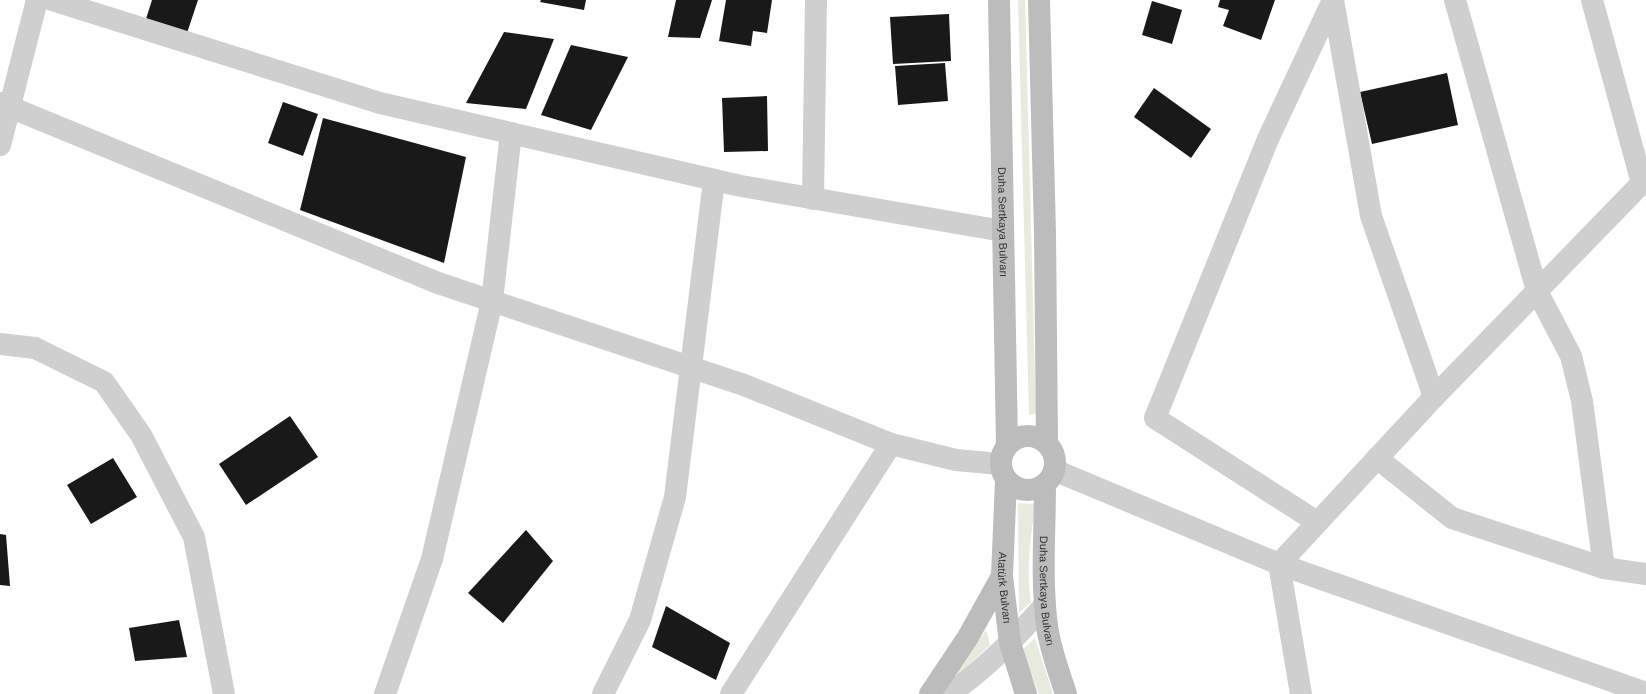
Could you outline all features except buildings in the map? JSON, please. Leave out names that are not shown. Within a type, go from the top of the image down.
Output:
[{"type":"main road","name":"Duha Sertkaya Bulvarı","points":[[999,0],[1003,231],[1004,463]]},
{"type":"main road","points":[[1038,0],[1045,233],[1047,444]]},
{"type":"main road","points":[[1023,436],[1032,436],[1041,439],[1047,444],[1054,456],[1050,477],[1038,489],[1024,490],[1012,486],[1004,463],[1014,439],[1023,436]]},
{"type":"main road","name":"Atatürk Bulvarı","points":[[1004,463],[1002,576],[1010,644],[1026,694]]},
{"type":"main road","name":"Duha Sertkaya Bulvarı","points":[[1050,477],[1045,605],[1047,627],[1054,659],[1066,694]]},
{"type":"main road","points":[[930,694],[968,637],[1002,576]]},
{"type":"street","points":[[0,145],[5,105],[37,0]]},
{"type":"street","points":[[52,0],[380,103],[714,180],[813,199],[1003,231]]},
{"type":"street","points":[[813,199],[816,0]]},
{"type":"street","points":[[1333,0],[1371,216],[1434,396]]},
{"type":"street","points":[[1317,522],[1155,418],[1268,140],[1333,0]]},
{"type":"street","points":[[1454,0],[1537,291],[1571,356],[1582,402],[1604,568]]},
{"type":"street","points":[[1279,564],[1434,396],[1644,182],[1592,0]]},
{"type":"street","points":[[5,105],[438,283],[744,385],[891,444],[956,460],[1004,463]]},
{"type":"street","points":[[384,694],[432,559],[492,301],[511,133]]},
{"type":"street","points":[[603,694],[640,620],[675,497],[714,180]]},
{"type":"street","points":[[0,344],[35,348],[104,382],[141,434],[194,538],[224,694]]},
{"type":"street","points":[[732,694],[891,444]]},
{"type":"street","points":[[1377,458],[1452,518],[1604,568],[1646,574]]},
{"type":"street","points":[[1050,477],[1279,564],[1646,693]]},
{"type":"street","points":[[1279,564],[1302,694]]},
{"type":"street","points":[[949,694],[984,668],[1010,644],[1045,605]]},
{"type":"shaded area","points":[[1018,0],[1025,0],[1036,414],[1029,415]]},
{"type":"shaded area","points":[[1018,503],[1036,504],[1029,553],[1031,602],[1019,613]]},
{"type":"shaded area","points":[[986,630],[990,645],[946,687]]},
{"type":"shaded area","points":[[1035,638],[1053,694],[1039,694],[1022,650]]}]
